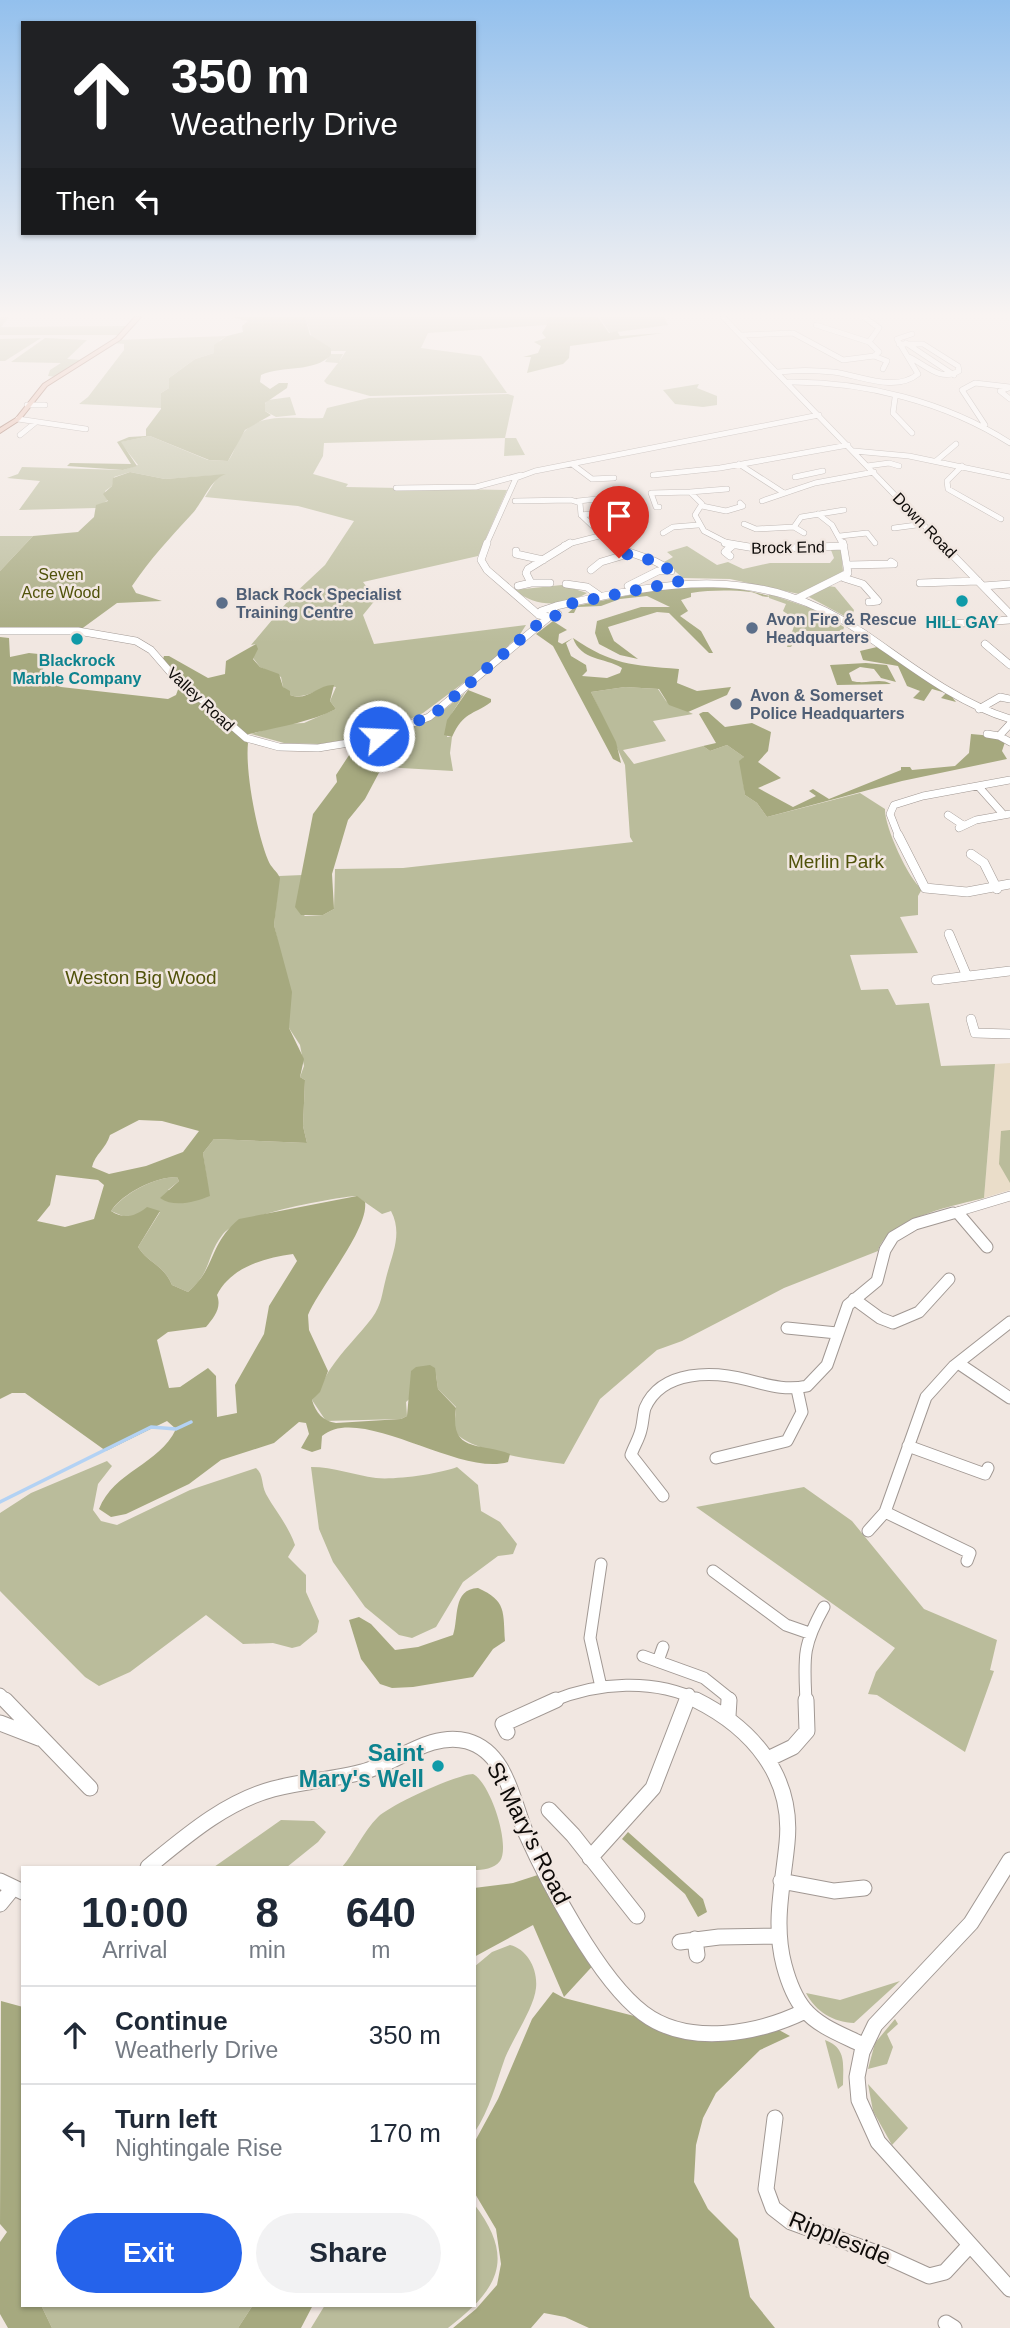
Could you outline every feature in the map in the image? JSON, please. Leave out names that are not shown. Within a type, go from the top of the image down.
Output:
[{"type":"street","points":[[20,435],[32,426]]},
{"type":"street","points":[[58,426],[86,429]]},
{"type":"street","points":[[396,488],[470,487],[765,426]]},
{"type":"street","name":"Down Road","points":[[829,426],[1010,614]]},
{"type":"street","points":[[903,426],[909,432]]},
{"type":"street","points":[[986,426],[1010,443]]},
{"type":"street","points":[[65,437],[72,428]]},
{"type":"street","points":[[936,461],[957,444],[948,442]]},
{"type":"street","points":[[658,475],[848,445]]},
{"type":"street","points":[[854,451],[936,461],[1010,477]]},
{"type":"street","points":[[572,464],[591,480],[614,478]]},
{"type":"street","points":[[739,464],[784,494]]},
{"type":"street","points":[[867,466],[899,465]]},
{"type":"street","points":[[962,466],[947,481],[949,490],[997,517]]},
{"type":"street","points":[[795,477],[821,472],[828,481]]},
{"type":"street","points":[[762,501],[828,481],[874,472]]},
{"type":"street","points":[[522,475],[513,483],[481,556],[487,570],[526,603],[549,617]]},
{"type":"street","points":[[655,508],[651,493],[690,492],[715,487],[727,489]]},
{"type":"street","points":[[690,492],[702,506],[728,511],[743,505]]},
{"type":"street","points":[[515,501],[578,501],[604,496],[616,497]]},
{"type":"street","points":[[578,501],[584,522],[628,554],[658,561],[681,581]]},
{"type":"street","points":[[662,530],[698,525],[695,515],[702,506]]},
{"type":"street","points":[[794,527],[797,518],[842,511]]},
{"type":"street","points":[[580,515],[610,512]]},
{"type":"street","points":[[818,513],[832,522],[840,536],[848,565],[844,578]]},
{"type":"street","points":[[744,524],[753,530],[794,527],[804,533]]},
{"type":"street","points":[[894,528],[924,524]]},
{"type":"street","name":"Brock End","points":[[698,525],[708,534],[733,545],[776,550],[844,546]]},
{"type":"street","points":[[840,536],[866,532],[875,543]]},
{"type":"street","points":[[531,583],[523,572],[544,560],[563,543],[603,535]]},
{"type":"street","name":"Brock End","points":[[725,553],[733,545]]},
{"type":"street","points":[[514,553],[544,560]]},
{"type":"street","points":[[596,568],[628,554]]},
{"type":"street","points":[[848,565],[894,564]]},
{"type":"street","points":[[628,586],[669,570]]},
{"type":"street","points":[[798,598],[822,585],[844,578],[863,584],[878,601],[869,602]]},
{"type":"street","points":[[544,612],[600,596],[681,581],[735,582],[798,598],[835,615],[979,709],[1010,721],[999,736]]},
{"type":"street","points":[[518,586],[550,583]]},
{"type":"street","points":[[571,583],[589,587],[600,596]]},
{"type":"street","points":[[924,584],[1010,583]]},
{"type":"street","name":"Valley Road","points":[[0,631],[95,633],[130,639],[150,650],[240,735],[270,745],[306,748],[359,742],[422,721],[500,659],[538,624],[569,604]]},
{"type":"street","points":[[544,612],[558,612]]},
{"type":"street","name":"Valley Road","points":[[538,624],[544,612]]},
{"type":"street","points":[[950,624],[1010,620]]},
{"type":"street","points":[[985,644],[1010,665]]},
{"type":"street","points":[[979,709],[998,695],[1010,699]]},
{"type":"street","points":[[987,734],[1010,742]]},
{"type":"street","points":[[1010,780],[906,801],[893,806],[890,817],[904,852],[923,886],[950,892],[997,889],[1010,884]]},
{"type":"street","points":[[948,815],[961,827],[1006,814],[979,787]]},
{"type":"street","points":[[978,856],[997,889]]},
{"type":"street","points":[[947,937],[966,974]]},
{"type":"street","points":[[936,980],[966,974],[1010,971]]},
{"type":"street","points":[[971,1019],[976,1036],[1010,1034]]},
{"type":"street","points":[[663,1491],[631,1457],[648,1427],[645,1409],[653,1397],[671,1382],[685,1377],[721,1374],[797,1389],[811,1384],[822,1372],[844,1311],[854,1299],[876,1283],[885,1251],[893,1237],[910,1226],[1010,1196]]},
{"type":"street","points":[[957,1212],[987,1247]]},
{"type":"street","points":[[854,1299],[888,1323],[917,1313],[950,1283]]},
{"type":"street","points":[[868,1531],[885,1512],[926,1397],[958,1363],[1010,1322]]},
{"type":"street","points":[[792,1326],[837,1334]]},
{"type":"street","points":[[958,1363],[1010,1398]]},
{"type":"street","points":[[720,1455],[789,1446],[802,1414],[797,1389]]},
{"type":"street","points":[[908,1446],[985,1474]]},
{"type":"street","points":[[885,1512],[970,1553]]},
{"type":"street","points":[[601,1687],[590,1656],[588,1634],[604,1571]]},
{"type":"street","points":[[716,1576],[786,1625],[809,1633]]},
{"type":"street","points":[[768,1759],[793,1747],[808,1728],[803,1665],[809,1633],[824,1607]]},
{"type":"street","points":[[658,1661],[663,1647]]},
{"type":"street","points":[[643,1656],[704,1678],[725,1693],[730,1702],[728,1716]]},
{"type":"street","points":[[508,1732],[503,1724],[576,1693],[601,1687],[640,1684],[689,1694],[728,1716],[768,1759],[780,1783],[788,1812],[779,1937],[793,1990],[805,2011],[818,2022],[863,2045]]},
{"type":"street","points":[[0,1694],[90,1788]]},
{"type":"street","points":[[590,1858],[628,1808],[653,1788],[689,1694]]},
{"type":"street","points":[[0,1723],[41,1738]]},
{"type":"street","name":"St Mary's Road","points":[[149,1866],[195,1829],[235,1804],[266,1790],[382,1767],[425,1744],[467,1740],[485,1750],[497,1762],[525,1830],[561,1898],[608,1974],[642,2012],[674,2027],[722,2032],[760,2028],[792,2019],[805,2011]]},
{"type":"street","points":[[549,1810],[582,1843],[617,1895],[637,1916]]},
{"type":"street","points":[[1010,1860],[971,1923],[880,2018],[863,2045],[857,2067],[857,2092],[870,2133],[1010,2289]]},
{"type":"street","points":[[0,1881],[18,1890],[0,1905]]},
{"type":"street","points":[[781,1881],[825,1890],[856,1891]]},
{"type":"street","points":[[697,1955],[688,1941],[779,1937]]},
{"type":"street","name":"Rippleside","points":[[775,2118],[778,2137],[766,2175],[767,2195],[775,2209],[793,2223],[885,2256],[929,2276],[945,2272],[969,2246]]},
{"type":"shaded area","points":[[1010,1063],[1010,1190],[984,1198],[995,1064]]},
{"type":"green space","points":[[149,426],[253,426],[245,430],[228,461],[209,460],[150,436],[121,442],[137,466],[123,470],[67,466],[70,463],[131,464],[117,442],[129,437],[146,436]]},
{"type":"green space","points":[[251,426],[508,426],[505,438],[324,443],[323,456],[313,474],[348,484],[346,487],[507,490],[478,556],[363,582],[376,599],[363,615],[374,644],[526,625],[519,636],[478,672],[423,713],[398,725],[357,738],[319,744],[284,743],[251,734],[285,724],[304,723],[336,709],[330,701],[336,687],[324,688],[308,695],[289,695],[283,687],[281,677],[260,667],[253,658],[256,644],[251,645],[293,595],[325,565],[354,521],[298,506],[205,497],[219,475],[165,479],[130,472],[114,477],[112,486],[105,491],[108,500],[96,508],[19,510],[40,481],[7,478],[18,474],[22,467],[123,470],[138,465],[120,442],[150,436],[208,460],[228,461],[239,439]]},
{"type":"green space","points":[[505,438],[516,438],[525,455],[504,456]]},
{"type":"green space","name":"Seven Acre Wood","points":[[130,472],[165,479],[226,474],[215,481],[195,510],[132,586],[136,593],[162,601],[117,603],[80,630],[0,631],[0,571],[33,536],[78,532],[94,517],[96,505],[108,501],[103,494],[112,486],[113,478]]},
{"type":"green space","points":[[0,536],[33,536],[0,571]]},
{"type":"green space","points":[[687,546],[717,565],[728,562],[743,569],[770,563],[830,563],[834,558],[831,550],[841,550],[843,571],[830,581],[799,594],[730,579],[683,578],[664,562],[673,557],[667,552]]},
{"type":"green space","points":[[684,584],[689,588],[723,585],[770,596],[750,592],[713,591],[691,593],[691,597],[681,600],[688,611],[680,616],[701,631],[713,653],[709,653],[669,613],[657,612],[608,627],[614,641],[638,659],[620,655],[599,644],[595,633],[597,621],[641,607],[670,607],[647,596],[620,599],[601,606],[577,607],[574,613],[568,613],[576,606]]},
{"type":"green space","points":[[562,585],[587,593],[568,601],[549,604],[531,600],[514,590]]},
{"type":"green space","points":[[828,586],[835,587],[854,610],[852,617],[848,618],[809,597]]},
{"type":"green space","points":[[769,594],[816,610],[844,627],[843,631],[800,631],[791,647],[787,647],[796,620],[783,611],[786,604],[769,598]]},
{"type":"green space","points":[[553,621],[567,630],[559,634],[558,642],[562,644],[573,638],[611,659],[679,669],[677,683],[697,691],[731,687],[727,695],[688,712],[669,705],[659,689],[625,687],[591,692],[616,742],[621,763],[613,759],[553,646],[536,634]],"holes":[[[573,638],[587,655],[622,668],[620,673],[607,678],[582,676],[587,671],[586,665],[571,656],[566,643]]]},
{"type":"green space","name":"Weston Big Wood","points":[[0,637],[9,638],[10,657],[29,653],[48,655],[43,677],[61,687],[168,699],[176,695],[180,684],[248,743],[248,770],[256,819],[268,860],[280,878],[274,925],[292,992],[289,1028],[304,1059],[300,1077],[305,1080],[303,1126],[307,1143],[214,1139],[203,1153],[210,1196],[185,1203],[166,1201],[160,1198],[179,1181],[177,1177],[168,1178],[131,1192],[111,1211],[125,1216],[139,1213],[147,1207],[160,1211],[138,1247],[172,1285],[188,1292],[204,1274],[222,1238],[239,1219],[357,1196],[365,1202],[359,1227],[308,1315],[309,1330],[328,1371],[320,1392],[312,1400],[316,1409],[321,1416],[336,1423],[401,1419],[407,1416],[411,1371],[416,1367],[430,1365],[435,1368],[438,1389],[456,1408],[455,1423],[462,1440],[510,1454],[508,1462],[487,1464],[464,1460],[360,1428],[339,1428],[322,1436],[321,1449],[312,1452],[301,1448],[309,1434],[306,1423],[299,1422],[274,1443],[221,1460],[189,1484],[126,1514],[111,1517],[99,1509],[106,1496],[125,1476],[159,1451],[176,1429],[167,1421],[106,1451],[25,1393],[12,1393],[0,1399]],"holes":[[[139,1120],[162,1121],[199,1131],[183,1152],[146,1166],[109,1174],[92,1167],[110,1135]],[[56,1175],[98,1180],[104,1185],[94,1219],[65,1227],[37,1221],[50,1205]],[[293,1254],[297,1261],[269,1306],[264,1334],[235,1385],[237,1413],[217,1417],[216,1376],[208,1368],[180,1387],[169,1388],[157,1340],[168,1332],[206,1327],[218,1308],[217,1295],[231,1277],[260,1261]]]},
{"type":"green space","points":[[256,644],[258,649],[253,659],[260,667],[279,674],[283,687],[290,691],[290,695],[308,695],[328,685],[334,685],[330,701],[336,709],[303,721],[245,735],[172,671],[163,659],[164,656],[169,656],[208,678],[225,674],[226,661]]},
{"type":"green space","points":[[877,647],[949,693],[956,702],[941,698],[946,693],[932,689],[924,701],[913,698],[920,691],[907,686],[898,666],[863,660],[860,651]]},
{"type":"green space","points":[[830,665],[887,665],[896,682],[881,678],[874,669],[860,667],[849,673],[852,681],[882,681],[891,684],[837,685]]},
{"type":"green space","name":"Merlin Park","points":[[625,687],[658,689],[666,701],[693,714],[653,721],[666,741],[623,750],[634,764],[703,746],[710,751],[727,745],[744,757],[741,763],[745,795],[757,803],[767,817],[860,793],[885,809],[888,827],[898,851],[910,875],[922,889],[918,896],[918,915],[900,917],[918,953],[850,955],[861,990],[888,989],[896,1005],[929,1003],[941,1066],[995,1064],[984,1198],[923,1215],[894,1230],[878,1251],[784,1288],[682,1341],[657,1350],[600,1399],[564,1464],[504,1454],[461,1438],[454,1430],[456,1407],[438,1389],[436,1375],[406,1402],[407,1416],[401,1419],[326,1421],[312,1400],[328,1372],[378,1308],[395,1244],[396,1228],[391,1211],[382,1214],[356,1196],[307,1204],[247,1220],[223,1234],[201,1277],[188,1292],[172,1285],[138,1247],[160,1212],[125,1217],[111,1211],[132,1192],[168,1178],[177,1177],[179,1181],[168,1190],[209,1196],[203,1153],[214,1139],[307,1143],[303,1126],[305,1080],[300,1077],[304,1066],[300,1045],[289,1028],[283,964],[274,925],[279,876],[303,875],[296,907],[305,916],[323,915],[334,909],[335,869],[403,868],[633,842],[630,837],[625,765],[591,692]]},
{"type":"green space","points":[[468,690],[491,699],[491,702],[465,718],[452,737],[444,735],[447,720]]},
{"type":"green space","points":[[465,693],[452,713],[447,737],[452,737],[450,753],[453,771],[384,767],[397,733],[435,717]]},
{"type":"green space","points":[[708,712],[725,727],[752,723],[771,732],[768,751],[758,762],[781,778],[758,788],[793,807],[816,796],[809,791],[813,789],[829,799],[901,770],[901,767],[910,767],[912,770],[955,766],[969,753],[971,734],[993,736],[1005,742],[1002,751],[1007,759],[902,781],[767,817],[757,803],[745,795],[739,761],[744,757],[727,745],[710,751],[703,746],[716,743],[699,714]]},
{"type":"green space","points":[[397,733],[396,747],[390,752],[365,799],[348,820],[332,874],[334,909],[323,915],[301,915],[295,907],[313,814],[337,782],[336,775],[355,746]]},
{"type":"green space","points":[[1010,1130],[1010,1183],[999,1164],[1001,1131]]},
{"type":"green space","points":[[107,1461],[112,1466],[98,1484],[93,1510],[101,1521],[117,1525],[190,1490],[256,1468],[266,1494],[295,1545],[288,1557],[306,1575],[306,1592],[319,1621],[317,1632],[300,1646],[292,1648],[273,1643],[243,1644],[206,1615],[130,1672],[99,1686],[85,1677],[0,1591],[0,1513],[31,1493]]},
{"type":"green space","points":[[311,1467],[384,1478],[428,1474],[457,1467],[478,1485],[481,1511],[500,1522],[517,1544],[513,1554],[498,1556],[463,1582],[436,1627],[412,1638],[399,1635],[365,1607],[333,1562],[319,1529]]},
{"type":"green space","points":[[804,1487],[852,1521],[924,1609],[997,1640],[990,1670],[994,1671],[965,1752],[877,1695],[868,1694],[876,1672],[895,1648],[696,1507]]},
{"type":"green space","points":[[478,1588],[494,1598],[502,1608],[505,1641],[493,1649],[473,1677],[413,1687],[392,1688],[380,1684],[361,1659],[349,1620],[359,1617],[371,1624],[395,1650],[418,1647],[453,1635],[460,1599],[470,1590]]},
{"type":"green space","points":[[473,1774],[479,1779],[497,1814],[503,1853],[495,1866],[476,1870],[476,1866],[343,1866],[378,1817],[409,1798]]},
{"type":"green space","points":[[281,1820],[314,1821],[326,1832],[288,1866],[215,1866]]},
{"type":"green space","points":[[628,1832],[703,1899],[707,1912],[698,1917],[685,1894],[622,1839]]},
{"type":"green space","points":[[547,1872],[599,1959],[564,1997],[533,1925],[476,1956],[476,1888],[513,1883]]},
{"type":"green space","points":[[510,1945],[522,1951],[533,1967],[536,1988],[476,2130],[476,1965],[492,1952]]},
{"type":"green space","points":[[900,1981],[854,2023],[839,2021],[826,2015],[806,1993],[840,2000]]},
{"type":"green space","points":[[553,1992],[564,1998],[720,2038],[779,2030],[790,2036],[760,2050],[716,2093],[703,2118],[696,2145],[694,2182],[708,2209],[738,2239],[750,2297],[775,2328],[589,2328],[565,2317],[544,2313],[531,2328],[453,2328],[476,2309],[497,2285],[501,2264],[496,2229],[476,2195],[476,2139],[498,2099],[532,2019]]},
{"type":"green space","points":[[1,2001],[21,2006],[21,2307],[42,2307],[52,2328],[8,2328],[0,2314],[0,2242],[7,2232],[0,2224]]},
{"type":"green space","points":[[895,2019],[898,2024],[887,2034],[893,2047],[887,2064],[868,2069],[875,2043]]},
{"type":"green space","points":[[825,2040],[837,2048],[842,2058],[843,2085],[838,2089]]},
{"type":"green space","points":[[868,2084],[908,2128],[892,2145],[873,2111]]},
{"type":"green space","points":[[476,2207],[495,2242],[498,2258],[489,2287],[476,2303]]},
{"type":"green space","points":[[42,2307],[252,2307],[238,2328],[52,2328]]},
{"type":"green space","points":[[252,2307],[312,2307],[301,2328],[238,2328]]},
{"type":"green space","points":[[324,2307],[472,2307],[448,2328],[311,2328]]},
{"type":"waterway","points":[[0,1502],[151,1427],[176,1429],[191,1422]]},
{"type":"place","name":"HILL GAY","points":[[962,601]]},
{"type":"place","name":"Black Rock Specialist Training Centre","points":[[222,603]]},
{"type":"place","name":"Avon Fire & Rescue Headquarters","points":[[752,628]]},
{"type":"place","name":"Blackrock Marble Company","points":[[77,639]]},
{"type":"place","name":"Avon & Somerset Police Headquarters","points":[[736,704]]},
{"type":"place","name":"Saint Mary's Well","points":[[438,1766]]},
{"type":"route","points":[[379,736],[433,715],[538,624],[557,615],[569,604],[681,581],[658,561],[628,554],[619,558]]}]
